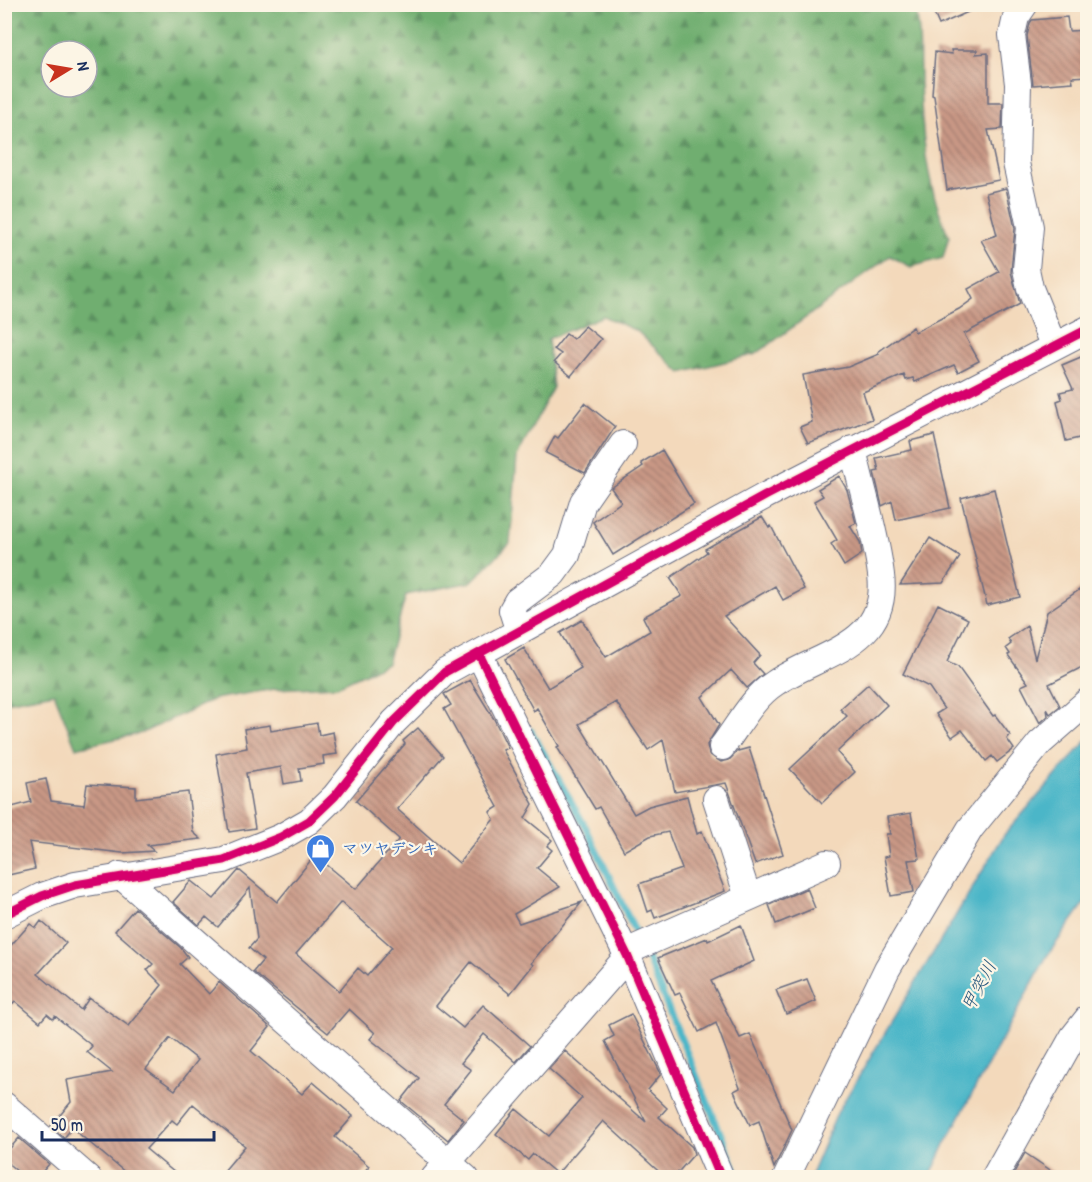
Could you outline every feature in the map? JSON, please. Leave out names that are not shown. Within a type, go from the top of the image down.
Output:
[{"type":"street","points":[[1025,4],[1016,17],[1012,35],[1018,84],[1016,164],[1030,228],[1026,269],[1030,288],[1053,345]]},
{"type":"street","points":[[4,915],[64,889],[120,876],[224,860],[262,846],[309,821],[335,796],[413,701],[445,672],[853,449],[1088,329]]},
{"type":"street","points":[[519,632],[512,610],[517,601],[553,574],[567,555],[583,502],[623,444]]},
{"type":"street","points":[[722,747],[774,683],[859,639],[871,625],[878,607],[881,576],[853,449]]},
{"type":"street","points":[[479,654],[638,948],[721,1178]]},
{"type":"street","points":[[786,1178],[887,969],[970,829],[1040,743],[1088,701]]},
{"type":"street","points":[[716,800],[748,897]]},
{"type":"street","points":[[120,876],[449,1172],[638,948],[827,863]]},
{"type":"street","points":[[994,1178],[1083,1036]]},
{"type":"street","points":[[4,1106],[88,1178]]},
{"type":"green space","points":[[5,4],[920,5],[915,6],[919,32],[926,158],[935,198],[949,236],[943,258],[911,267],[890,256],[756,354],[681,373],[637,331],[603,316],[548,339],[553,387],[517,457],[510,543],[471,582],[406,595],[387,663],[337,686],[275,689],[214,699],[142,733],[76,748],[54,693],[5,702]]},
{"type":"water","name":"甲突川","points":[[1087,740],[1087,900],[1047,956],[946,1142],[930,1177],[810,1177],[838,1111],[1004,835]]},
{"type":"building","points":[[930,4],[986,4],[939,25]]},
{"type":"building","points":[[1067,17],[1069,31],[1088,30],[1088,76],[1072,77],[1073,82],[1033,85],[1027,36],[1030,23],[1032,20]]},
{"type":"building","points":[[951,50],[977,50],[976,54],[988,53],[988,103],[1003,103],[1002,129],[988,130],[999,180],[947,190],[934,96],[932,95],[935,52],[952,54]]},
{"type":"building","points":[[1006,188],[1015,228],[1011,272],[1020,304],[964,334],[979,361],[958,372],[954,365],[915,382],[913,378],[906,380],[904,375],[863,392],[872,419],[808,443],[800,427],[812,422],[803,375],[848,367],[879,354],[878,352],[913,327],[915,332],[959,309],[973,299],[968,289],[999,272],[981,240],[997,235],[986,193]]},
{"type":"building","points":[[585,326],[601,339],[571,376],[554,362],[561,354],[554,349],[566,334],[573,339]]},
{"type":"building","points":[[1088,354],[1088,436],[1066,441],[1057,401],[1062,399],[1060,392],[1073,389],[1062,365]]},
{"type":"building","points":[[585,403],[615,427],[585,473],[546,453],[555,436],[558,438]]},
{"type":"building","points":[[934,435],[950,508],[896,520],[892,501],[882,506],[874,472],[879,471],[876,458],[912,450],[910,441]]},
{"type":"building","points":[[662,450],[694,504],[613,555],[593,522],[621,502],[611,488],[643,466],[641,463]]},
{"type":"building","points":[[839,476],[847,490],[856,523],[850,526],[860,542],[862,554],[844,566],[831,544],[837,540],[814,501],[823,496],[818,489]]},
{"type":"building","points":[[994,489],[1020,597],[987,605],[961,498]]},
{"type":"building","points":[[762,517],[769,528],[771,526],[804,589],[783,600],[775,586],[724,616],[760,655],[753,663],[763,674],[747,688],[731,670],[702,697],[719,725],[707,745],[709,754],[721,762],[729,760],[738,751],[749,748],[783,854],[755,864],[726,783],[675,792],[663,740],[648,750],[616,702],[579,724],[634,814],[649,806],[687,796],[697,834],[702,831],[725,891],[655,918],[652,910],[648,912],[639,884],[682,869],[668,832],[650,836],[624,851],[599,807],[595,809],[557,747],[559,746],[537,708],[534,711],[505,659],[524,648],[548,688],[581,668],[560,633],[582,620],[606,657],[650,631],[643,617],[682,596],[670,578],[707,552],[705,549]]},
{"type":"building","points":[[930,538],[960,557],[943,583],[900,585]]},
{"type":"building","points":[[1088,584],[1088,664],[1049,684],[1060,706],[1050,714],[1047,709],[1048,716],[1040,723],[1021,686],[1028,683],[1008,655],[1010,654],[1006,648],[1011,644],[1008,639],[1027,626],[1035,659],[1047,612]]},
{"type":"building","points":[[938,604],[968,619],[947,662],[958,667],[993,716],[995,715],[1010,735],[1007,739],[1014,749],[997,762],[992,756],[986,761],[962,730],[952,737],[936,714],[944,709],[929,687],[903,674]]},
{"type":"building","points":[[470,680],[494,719],[508,748],[503,750],[533,804],[525,818],[552,840],[547,846],[552,850],[537,868],[560,887],[514,914],[519,923],[582,902],[531,963],[533,965],[510,994],[471,962],[436,1006],[463,1028],[483,1005],[530,1046],[516,1062],[484,1034],[461,1063],[471,1070],[444,1104],[464,1120],[448,1140],[401,1101],[419,1078],[370,1039],[375,1033],[349,1009],[328,1033],[253,972],[263,960],[249,948],[257,939],[250,888],[218,927],[206,917],[199,925],[173,902],[191,881],[214,899],[239,870],[277,902],[315,855],[356,889],[399,839],[356,801],[405,744],[403,741],[418,728],[443,756],[397,809],[459,863],[494,819],[490,812],[498,807],[444,709],[451,705],[444,694]],"holes":[[[341,902],[392,947],[367,976],[358,968],[339,991],[296,954]]]},
{"type":"building","points":[[868,684],[887,705],[837,752],[855,772],[822,803],[790,769],[847,716],[840,709]]},
{"type":"building","points":[[317,723],[319,735],[333,732],[337,754],[323,756],[324,764],[299,768],[301,781],[284,784],[281,767],[246,773],[255,828],[229,832],[216,754],[247,748],[244,729],[270,725],[271,731]]},
{"type":"building","points":[[46,779],[51,801],[84,805],[87,784],[136,787],[136,798],[188,792],[193,832],[201,839],[147,845],[154,851],[122,853],[29,842],[35,869],[4,876],[4,809],[31,802],[27,783]]},
{"type":"building","points":[[911,813],[919,859],[908,860],[914,892],[891,896],[884,857],[889,856],[886,834],[890,834],[887,817]]},
{"type":"building","points":[[807,888],[815,908],[776,924],[769,905]]},
{"type":"building","points":[[135,908],[181,948],[188,957],[180,964],[209,994],[219,982],[270,1027],[251,1051],[302,1094],[313,1082],[353,1116],[335,1137],[369,1166],[359,1178],[218,1178],[245,1146],[193,1104],[177,1124],[172,1120],[146,1149],[181,1178],[132,1178],[72,1128],[64,1138],[51,1126],[71,1102],[67,1080],[112,1072],[87,1052],[92,1046],[55,1016],[53,1019],[47,1014],[40,1022],[15,1001],[4,1013],[4,953],[30,924],[36,928],[41,921],[66,943],[38,974],[81,1010],[89,998],[129,1026],[162,985],[147,970],[153,964],[115,931]],"holes":[[[170,1038],[198,1060],[175,1090],[146,1069]]]},
{"type":"building","points":[[741,925],[754,961],[711,981],[740,1038],[750,1034],[792,1130],[774,1168],[759,1121],[750,1125],[734,1091],[740,1088],[716,1023],[699,1032],[680,993],[675,995],[658,958],[707,938],[708,941]]},
{"type":"building","points":[[807,979],[816,1001],[786,1014],[776,990]]},
{"type":"building","points":[[631,1014],[661,1074],[648,1090],[667,1108],[659,1117],[692,1147],[694,1154],[673,1178],[666,1178],[603,1121],[557,1174],[533,1154],[528,1160],[496,1134],[516,1109],[549,1136],[582,1098],[549,1069],[565,1051],[646,1122],[605,1041],[614,1036],[609,1025]]},
{"type":"building","points":[[19,1138],[49,1164],[37,1178],[25,1178],[4,1160],[4,1155]]},
{"type":"building","points":[[1025,1153],[1062,1178],[1011,1178]]},
{"type":"waterway","points":[[531,731],[586,828],[639,940]]},
{"type":"waterway","points":[[644,950],[739,1178]]},
{"type":"cycle path","points":[[4,915],[42,896],[75,885],[224,860],[281,837],[309,821],[335,796],[394,722],[445,672],[765,496],[1088,329]]},
{"type":"cycle path","points":[[479,654],[627,955],[721,1178]]},
{"type":"place","name":"マツヤデンキ","points":[[321,874]]}]
